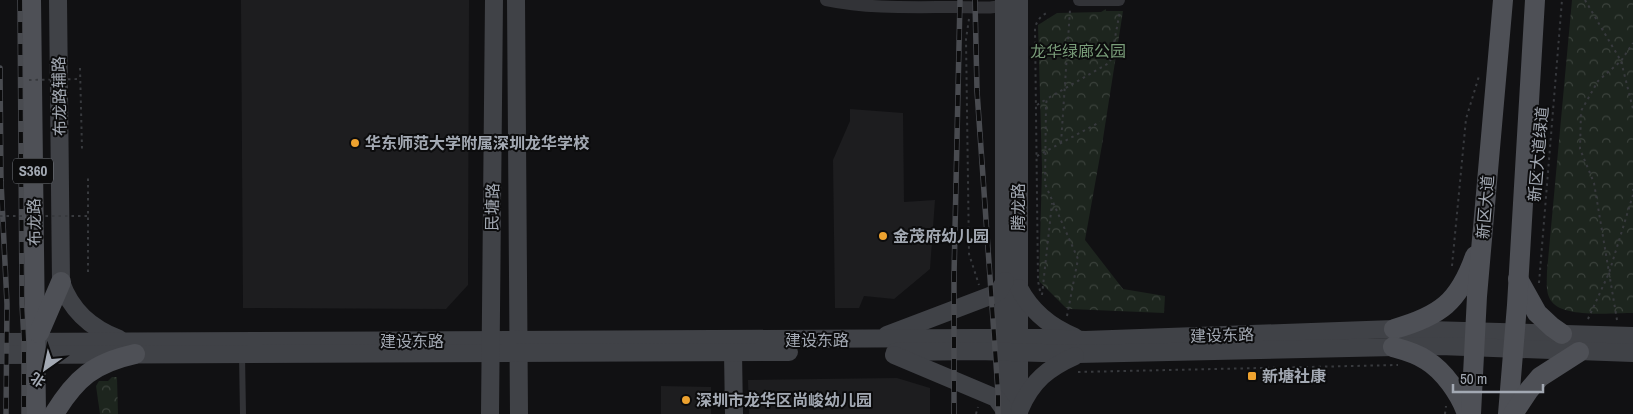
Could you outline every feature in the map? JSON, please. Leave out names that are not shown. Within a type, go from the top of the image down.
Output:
[{"type":"main road","name":"布龙路","points":[[31,0],[36,414]]},
{"type":"main road","name":"布龙路辅路","points":[[58,0],[60,282]]},
{"type":"main road","name":"民塘路","points":[[490,414],[494,0]]},
{"type":"main road","points":[[1508,414],[1535,0]]},
{"type":"main road","name":"腾龙路","points":[[1011,1],[1013,412]]},
{"type":"main road","name":"新区大道","points":[[1471,414],[1483,230],[1503,2]]},
{"type":"main road","name":"民塘路","points":[[516,8],[519,414]]},
{"type":"main road","points":[[1467,414],[1452,386],[1434,366],[1393,338],[1444,308],[1451,301],[1470,271],[1483,230]]},
{"type":"main road","points":[[1518,278],[1537,313],[1562,334]]},
{"type":"main road","points":[[35,348],[60,282]]},
{"type":"main road","points":[[54,414],[74,387],[89,372],[129,347],[93,327],[82,317],[72,307],[60,282]]},
{"type":"main road","points":[[1011,284],[1029,306],[1081,347],[1046,372],[1013,412],[996,398],[881,346],[995,294],[1011,284]]},
{"type":"main road","name":"建设东路","points":[[1514,341],[1562,334],[1633,336]]},
{"type":"main road","name":"建设东路","points":[[0,342],[35,348],[1012,345],[1081,347],[1393,338],[1514,341],[1579,352],[1633,353]]},
{"type":"main road","name":"建设东路","points":[[518,347],[733,352],[881,346]]},
{"type":"main road","name":"建设东路","points":[[129,347],[242,354],[490,347]]},
{"type":"main road","name":"建设东路","points":[[0,355],[35,348]]},
{"type":"main road","points":[[733,352],[734,414]]},
{"type":"main road","points":[[1513,414],[1540,377],[1579,352]]},
{"type":"street","points":[[516,8],[523,0]]},
{"type":"street","points":[[826,0],[883,8],[1011,1]]},
{"type":"street","points":[[1080,0],[1120,5]]},
{"type":"lane","points":[[242,354],[243,414]]},
{"type":"path","name":"新区大道绿道","points":[[1540,290],[1540,267],[1562,0]]},
{"type":"path","points":[[1585,0],[1621,60],[1633,109]]},
{"type":"path","points":[[1036,105],[1110,61],[1120,5]]},
{"type":"path","points":[[1061,143],[1070,10]]},
{"type":"path","points":[[1048,12],[1040,18],[1035,28],[1038,281],[1042,298],[1052,202]]},
{"type":"path","points":[[970,14],[966,39],[969,254],[979,285]]},
{"type":"path","points":[[1617,325],[1594,183],[1580,149],[1581,110],[1598,81],[1621,60],[1633,43]]},
{"type":"path","points":[[80,68],[82,150]]},
{"type":"path","points":[[1452,272],[1466,119],[1480,74]]},
{"type":"path","points":[[29,80],[81,79]]},
{"type":"path","points":[[1048,99],[1046,104],[1045,184],[1078,259],[1066,319]]},
{"type":"path","points":[[1037,156],[1100,122]]},
{"type":"path","points":[[88,178],[88,272]]},
{"type":"path","points":[[1586,324],[1609,273],[1633,195],[1633,189]]},
{"type":"path","points":[[0,216],[88,216]]},
{"type":"path","points":[[1076,372],[1404,366]]},
{"type":"shaded area","name":"华东师范大学附属深圳龙华学校","points":[[241,0],[469,0],[468,285],[446,309],[243,308]]},
{"type":"shaded area","name":"金茂府幼儿园","points":[[850,109],[903,113],[904,202],[935,200],[930,269],[894,299],[864,296],[859,308],[835,308],[833,160],[850,121]]},
{"type":"shaded area","points":[[897,378],[930,388],[930,414],[749,414],[748,380]]},
{"type":"shaded area","name":"深圳市龙华区尚峻幼儿园","points":[[661,386],[711,387],[711,414],[661,414]]},
{"type":"green space","points":[[1572,0],[1633,0],[1633,313],[1578,313],[1558,307],[1552,302],[1547,291],[1547,271]]},
{"type":"green space","name":"龙华绿廊公园","points":[[1106,9],[1106,11],[1123,11],[1085,240],[1123,289],[1165,296],[1164,313],[1066,308],[1039,281],[1042,169],[1038,25],[1057,13],[1101,12]]},
{"type":"green space","points":[[112,377],[117,377],[118,414],[100,414],[96,386],[99,381],[108,381]]},
{"type":"railway","points":[[20,0],[24,414]]},
{"type":"railway","points":[[954,414],[954,276],[960,0]]},
{"type":"railway","points":[[975,0],[977,91],[998,414]]},
{"type":"railway","points":[[0,68],[1,181],[7,304],[6,414]]},
{"type":"place","name":"华东师范大学附属深圳龙华学校","points":[[355,143]]},
{"type":"place","name":"金茂府幼儿园","points":[[883,236]]},
{"type":"place","name":"新塘社康","points":[[1252,376]]},
{"type":"place","name":"深圳市龙华区尚峻幼儿园","points":[[686,400]]}]
